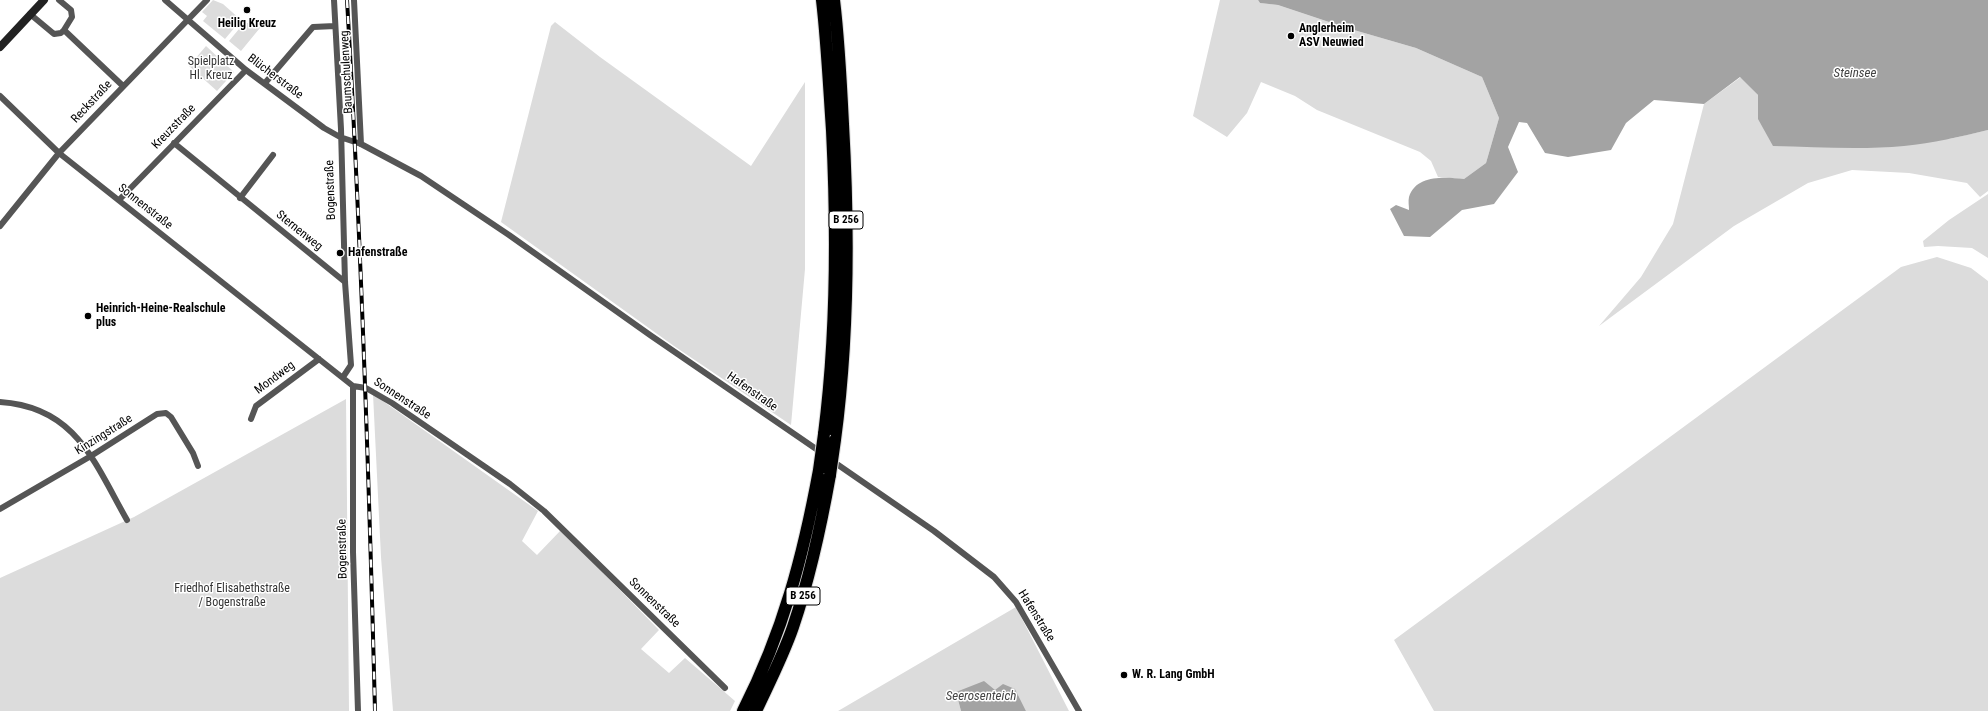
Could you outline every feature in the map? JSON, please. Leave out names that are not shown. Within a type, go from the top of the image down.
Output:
[{"type":"highway","name":"B 256","points":[[822,0],[828,67],[835,243],[830,437]]},
{"type":"highway","name":"B 256","points":[[756,711],[778,665],[800,605],[815,550],[824,473],[843,373],[847,240],[844,130],[834,0]]},
{"type":"highway","name":"B 256","points":[[743,711],[766,661],[786,608],[824,473]]},
{"type":"main road","points":[[0,47],[44,0]]},
{"type":"street","points":[[30,14],[54,34],[61,33],[72,17],[71,10],[59,0]]},
{"type":"street","name":"Blücherstraße","points":[[165,0],[246,70],[324,128],[340,137],[361,144]]},
{"type":"street","name":"Reckstraße","points":[[0,226],[59,153],[207,0]]},
{"type":"street","name":"Bogenstraße","points":[[334,0],[345,282],[351,365],[343,377]]},
{"type":"street","name":"Baumschulenweg","points":[[354,0],[361,144]]},
{"type":"street","points":[[265,83],[313,27],[335,26]]},
{"type":"street","points":[[64,30],[123,86]]},
{"type":"street","name":"Kreuzstraße","points":[[119,200],[246,70]]},
{"type":"street","name":"Sonnenstraße","points":[[0,96],[59,153],[353,386],[366,388],[392,403],[510,484],[544,511],[725,688]]},
{"type":"street","name":"Sternenweg","points":[[174,143],[345,282]]},
{"type":"street","name":"Hafenstraße","points":[[361,144],[421,176],[509,235],[650,335],[934,531],[994,577],[1016,602],[1079,711]]},
{"type":"street","points":[[240,198],[273,155]]},
{"type":"street","name":"Mondweg","points":[[251,419],[256,406],[319,359]]},
{"type":"street","name":"Bogenstraße","points":[[353,386],[354,552],[358,711]]},
{"type":"street","points":[[0,402],[27,405],[50,415],[73,432],[91,456],[127,520]]},
{"type":"street","name":"Kinzingstraße","points":[[0,509],[91,456],[157,414],[166,413],[171,417],[193,453],[198,466]]},
{"type":"green space","points":[[213,0],[223,4],[241,20],[225,39],[203,21],[207,16],[202,12]]},
{"type":"green space","points":[[1220,0],[1258,0],[1260,3],[1278,5],[1347,28],[1416,48],[1482,77],[1499,118],[1486,163],[1464,179],[1438,177],[1431,161],[1420,152],[1317,110],[1295,96],[1261,82],[1247,113],[1227,137],[1193,116]]},
{"type":"green space","points":[[555,22],[600,57],[751,166],[805,82],[805,269],[791,425],[674,346],[501,222],[551,26]]},
{"type":"green space","points":[[244,23],[264,23],[241,51],[229,41]]},
{"type":"green space","name":"Spielplatz Hl. Kreuz","points":[[206,46],[234,72],[217,91],[189,66]]},
{"type":"green space","points":[[1741,77],[1758,95],[1758,119],[1949,139],[1988,130],[1988,191],[1980,197],[1967,183],[1909,173],[1852,170],[1808,183],[1734,226],[1599,326],[1641,277],[1673,224],[1704,104]]},
{"type":"green space","points":[[1988,194],[1988,258],[1972,248],[1938,246],[1924,247],[1923,241],[1949,220]]},
{"type":"green space","points":[[1937,257],[1971,268],[1988,281],[1988,711],[1434,711],[1394,640],[1901,267]]},
{"type":"green space","points":[[373,394],[538,511],[522,541],[537,555],[561,530],[659,630],[641,649],[669,673],[685,658],[735,701],[730,711],[393,711],[381,557]]},
{"type":"green space","name":"Friedhof Elisabethstraße / Bogenstraße","points":[[346,399],[349,711],[0,711],[0,578],[134,517]]},
{"type":"green space","points":[[1016,607],[1069,711],[1026,711],[1015,689],[956,692],[961,711],[838,711]]},
{"type":"water","name":"Steinsee","points":[[1258,0],[1988,0],[1988,130],[1946,140],[1904,146],[1855,148],[1773,146],[1758,119],[1758,95],[1740,77],[1704,104],[1654,100],[1626,123],[1611,150],[1568,157],[1545,153],[1527,123],[1519,122],[1508,147],[1518,172],[1494,204],[1462,210],[1430,237],[1404,236],[1390,209],[1396,205],[1409,210],[1409,197],[1418,184],[1432,179],[1441,178],[1464,179],[1486,163],[1499,118],[1482,77],[1416,48],[1347,28],[1278,5],[1260,3]]},
{"type":"water","name":"Seerosenteich","points":[[984,681],[995,690],[1003,684],[1015,689],[1026,711],[961,711],[956,692]]},
{"type":"railway","points":[[347,0],[364,356],[375,711]]},
{"type":"place","name":"Heilig Kreuz","points":[[247,10]]},
{"type":"place","name":"Anglerheim ASV Neuwied","points":[[1291,36]]},
{"type":"place","name":"Hafenstraße","points":[[340,253]]},
{"type":"place","name":"Heinrich-Heine-Realschule plus","points":[[88,316]]},
{"type":"place","name":"W. R. Lang GmbH","points":[[1124,675]]}]
